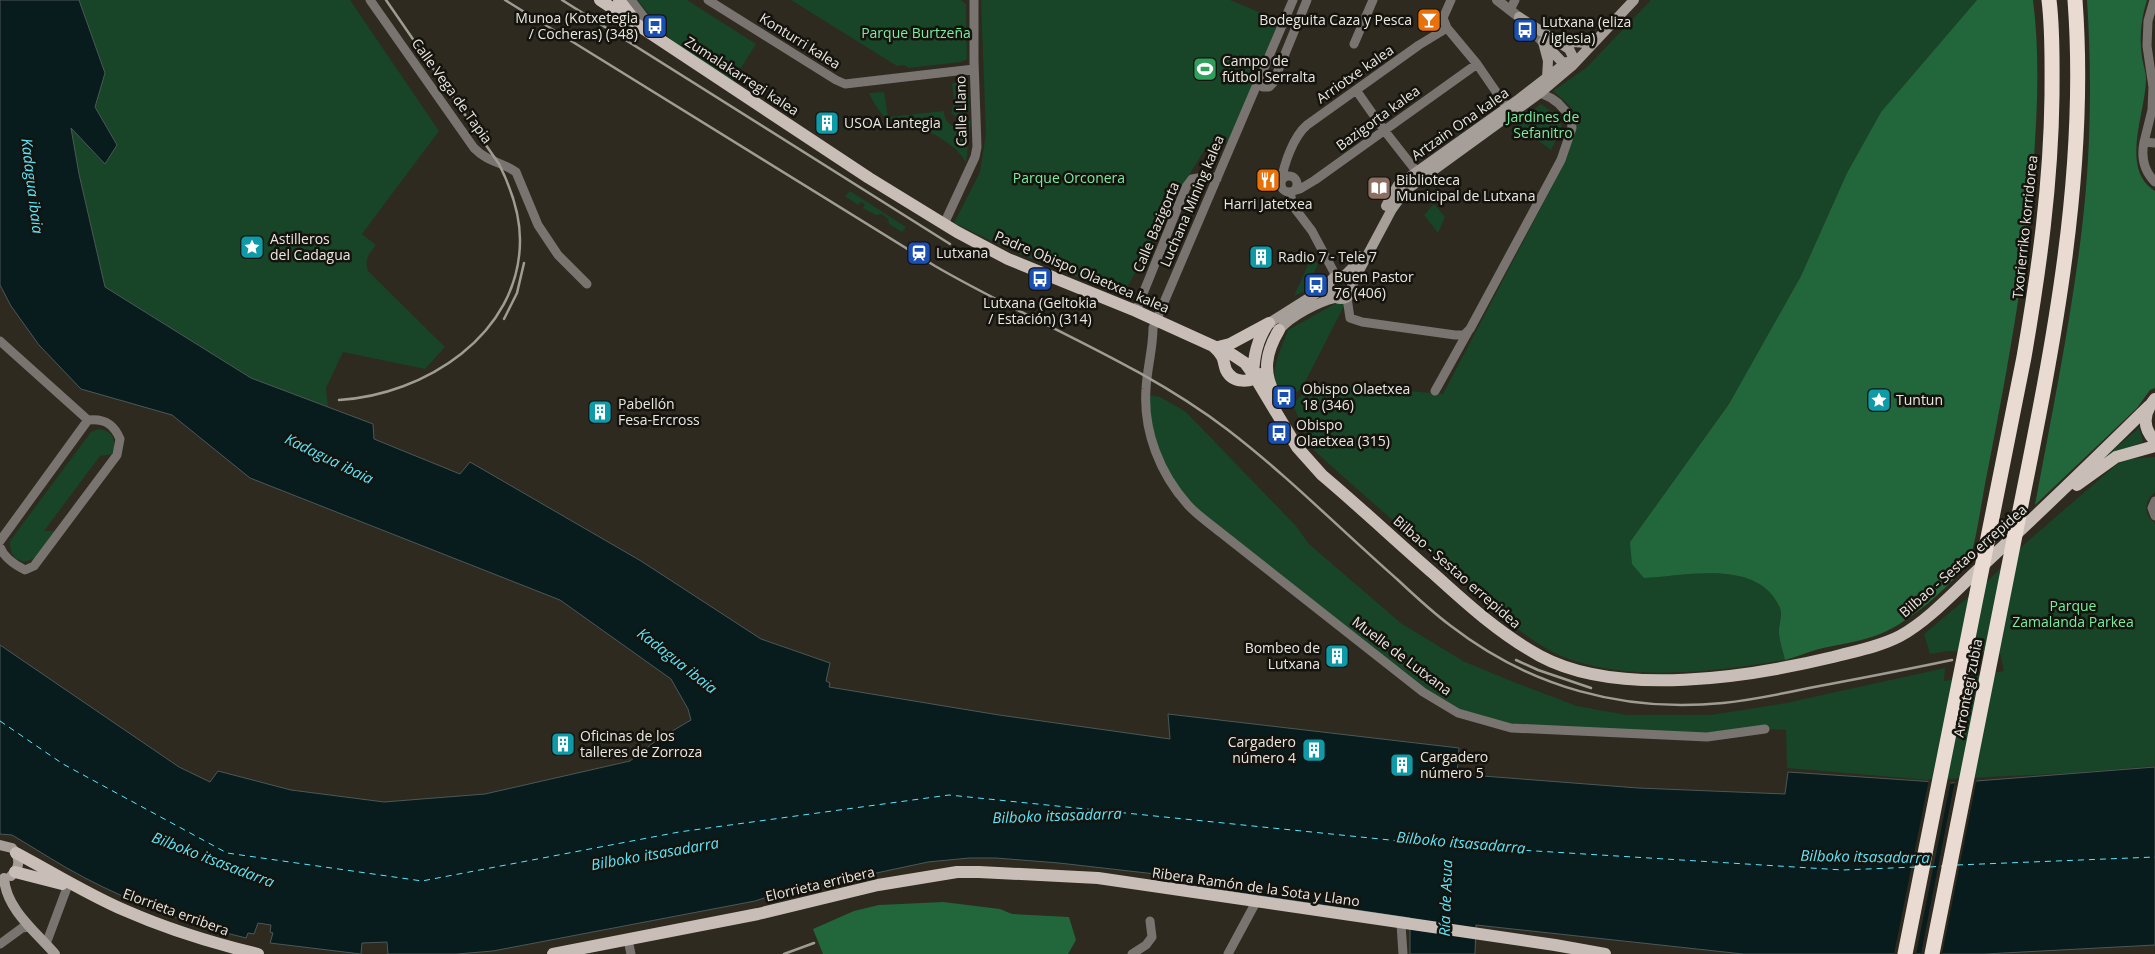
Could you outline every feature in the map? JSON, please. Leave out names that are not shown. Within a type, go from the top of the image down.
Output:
[{"type":"highway","name":"Txorierriko korridorea","points":[[2005,455],[2027,338],[2045,222],[2052,116],[2052,47],[2049,0]]},
{"type":"highway","name":"Arrontegi zubia","points":[[1932,954],[2049,360],[2062,281],[2072,193],[2077,118],[2075,0]]},
{"type":"highway","name":"Arrontegi zubia","points":[[1905,954],[2005,455]]},
{"type":"main road","name":"Zumalakarregi kalea","points":[[600,0],[674,47],[869,178],[944,224]]},
{"type":"main road","points":[[620,0],[633,18],[674,47]]},
{"type":"main road","name":"Artzain Ona kalea","points":[[1510,111],[1546,78],[1570,62],[1598,39],[1634,0]]},
{"type":"main road","points":[[1519,18],[1570,48],[1570,62]]},
{"type":"main road","points":[[1560,41],[1586,43],[1598,39]]},
{"type":"main road","points":[[1543,42],[1570,62]]},
{"type":"main road","points":[[1543,42],[1548,61],[1546,78]]},
{"type":"main road","name":"Artzain Ona kalea","points":[[1274,327],[1354,266],[1394,191],[1510,111],[1540,93],[1570,62]]},
{"type":"main road","name":"Artzain Ona kalea","points":[[1352,284],[1398,198],[1419,175]]},
{"type":"main road","name":"Padre Obispo Olaetxea kalea","points":[[944,224],[1008,259],[1235,352],[1260,373]]},
{"type":"main road","points":[[1214,345],[1221,354],[1227,372],[1240,381],[1249,382],[1260,373],[1254,355],[1260,336],[1324,300],[1335,298],[1347,303],[1352,292],[1352,284],[1337,278],[1329,289],[1335,298]]},
{"type":"main road","points":[[1214,345],[1230,344],[1274,327]]},
{"type":"main road","name":"Bilbao - Sestao errepidea","points":[[1260,373],[1322,475],[1492,625],[1542,657],[1567,668],[1590,674],[1644,680],[1718,679],[1798,666],[1872,647],[1900,636],[1926,616],[2041,512],[2152,403]]},
{"type":"main road","points":[[2152,403],[2145,422],[2155,441]]},
{"type":"main road","name":"Bilbao - Sestao errepidea","points":[[2041,512],[2116,457],[2155,446]]},
{"type":"main road","points":[[1,845],[12,848],[16,853],[19,863],[6,876],[4,889],[10,901],[30,927],[55,954]]},
{"type":"main road","points":[[16,853],[86,892]]},
{"type":"main road","name":"Elorrieta erribera","points":[[553,954],[758,914],[878,885],[948,874],[979,872],[1098,878]]},
{"type":"main road","points":[[6,876],[68,885],[86,892]]},
{"type":"main road","name":"Ribera Ramón de la Sota y Llano","points":[[1098,878],[1555,945]]},
{"type":"main road","name":"Elorrieta erribera","points":[[86,892],[154,922],[210,941],[258,954]]},
{"type":"main road","points":[[1555,945],[1584,954]]},
{"type":"main road","points":[[1555,945],[1605,954]]},
{"type":"street","name":"Calle Vega de Tapia","points":[[370,0],[474,148],[488,160],[516,172],[543,232],[558,255],[587,284]]},
{"type":"street","points":[[631,0],[656,33]]},
{"type":"street","name":"Konturri kalea","points":[[708,0],[845,84],[974,69]]},
{"type":"street","name":"Calle Llano","points":[[944,224],[976,152],[978,138],[974,69],[974,20],[973,5],[970,0]]},
{"type":"street","name":"Luchana Mining kalea","points":[[1153,328],[1293,0]]},
{"type":"street","points":[[1257,85],[1263,88],[1269,87],[1272,83],[1307,0]]},
{"type":"street","points":[[1354,44],[1373,0]]},
{"type":"street","points":[[1451,0],[1443,18],[1447,28],[1477,64],[1510,111]]},
{"type":"street","points":[[1497,0],[1519,18],[1543,42]]},
{"type":"street","points":[[1510,10],[1515,0]]},
{"type":"street","points":[[2154,0],[2148,21],[2153,87],[2152,110],[2142,154],[2148,175],[2155,182]]},
{"type":"street","name":"Arriotxe kalea","points":[[1281,182],[1282,173],[1301,130],[1447,28]]},
{"type":"street","name":"Bazigorta kalea","points":[[1292,191],[1300,189],[1315,180],[1477,64]]},
{"type":"street","points":[[1356,90],[1419,175]]},
{"type":"street","points":[[1435,391],[1561,160],[1572,128],[1571,118],[1558,103],[1540,93]]},
{"type":"street","points":[[2144,142],[2155,143]]},
{"type":"street","name":"Calle Bazigorta","points":[[1136,311],[1186,187],[1192,179],[1201,176],[1218,179]]},
{"type":"street","points":[[1292,191],[1283,190],[1281,182],[1286,177],[1293,178],[1296,184],[1292,191],[1294,206],[1312,231],[1337,278]]},
{"type":"street","points":[[1347,303],[1350,318],[1373,324],[1455,335],[1464,335],[1470,329]]},
{"type":"street","name":"Muelle de Lutxana","points":[[1153,328],[1153,346],[1146,388],[1147,425],[1162,467],[1174,487],[1189,506],[1423,692],[1442,705],[1458,713],[1511,728],[1707,737],[1766,729]]},
{"type":"street","points":[[0,341],[88,420],[106,421],[117,431],[120,439],[117,455],[34,566],[25,570],[1,550]]},
{"type":"street","points":[[0,541],[88,420]]},
{"type":"street","points":[[2155,501],[2152,508],[2155,516]]},
{"type":"street","points":[[46,944],[68,885]]},
{"type":"street","points":[[1228,954],[1256,902]]},
{"type":"street","points":[[1132,954],[1146,945],[1152,937],[1150,921]]},
{"type":"street","points":[[1403,954],[1406,924]]},
{"type":"street","points":[[0,944],[22,928],[30,927]]},
{"type":"street","points":[[628,940],[631,954]]},
{"type":"green space","points":[[79,0],[350,0],[439,131],[362,234],[376,245],[367,260],[368,271],[445,347],[425,369],[343,352],[326,388],[328,407],[251,378],[105,287],[72,143],[71,126],[104,163],[117,145],[95,107],[105,73]]},
{"type":"green space","points":[[637,0],[687,0],[756,44],[732,82],[675,44]]},
{"type":"green space","name":"Parque Burtzeña","points":[[791,0],[961,0],[966,4],[967,59],[961,62],[909,68],[904,65],[897,66]]},
{"type":"green space","name":"Parque Orconera","points":[[981,0],[1230,0],[1271,17],[1269,23],[1277,26],[1229,143],[1221,139],[1215,153],[1205,149],[1179,192],[1168,188],[1166,193],[1169,195],[1151,242],[1123,296],[1015,252],[954,223],[980,172],[986,134]]},
{"type":"green space","points":[[1651,0],[1977,0],[1881,112],[1847,173],[1801,276],[1729,404],[1630,542],[1644,578],[1700,573],[1739,576],[1756,582],[1770,592],[1781,611],[1779,634],[1785,660],[1705,671],[1650,673],[1597,667],[1557,654],[1514,626],[1315,451],[1292,404],[1315,383],[1443,394],[1565,162],[1577,119],[1569,105],[1553,91],[1586,68]]},
{"type":"green space","points":[[1977,0],[2033,0],[2037,53],[2037,88],[2032,184],[2023,269],[1976,537],[1970,558],[1960,573],[1939,593],[1916,613],[1892,629],[1865,639],[1819,649],[1785,660],[1779,634],[1781,611],[1770,592],[1756,582],[1739,576],[1700,573],[1644,578],[1632,564],[1630,542],[1729,404],[1801,276],[1847,173],[1881,112]]},
{"type":"green space","points":[[2087,0],[2147,0],[2143,14],[2141,35],[2141,50],[2146,79],[2136,155],[2138,169],[2144,181],[2155,191],[2155,388],[2150,390],[2137,408],[2035,505],[2067,332],[2078,263],[2085,200],[2090,114]]},
{"type":"green space","points":[[967,82],[970,110],[956,117],[951,113],[954,102],[952,83]]},
{"type":"green space","points":[[884,92],[888,117],[944,111],[948,122],[959,128],[971,120],[966,163],[958,151],[930,132],[916,127],[899,125],[885,118],[869,93]]},
{"type":"green space","name":"Jardines de Sefanitro","points":[[1541,104],[1552,112],[1562,126],[1551,150],[1516,124]]},
{"type":"green space","points":[[850,191],[906,227],[902,232],[889,224],[888,219],[882,214],[876,215],[863,208],[865,204],[861,202],[858,205],[845,196]]},
{"type":"green space","points":[[1434,204],[1445,217],[1438,233],[1424,215]]},
{"type":"green space","points":[[1313,259],[1317,262],[1317,266],[1305,291],[1294,296],[1309,263]]},
{"type":"green space","points":[[1340,301],[1345,304],[1302,388],[1293,395],[1283,391],[1277,385],[1275,367],[1288,330]]},
{"type":"green space","name":"Parque Zamalanda Parkea","points":[[1144,394],[1160,397],[1186,412],[1296,526],[1309,544],[1402,624],[1463,661],[1511,681],[1577,706],[1627,715],[1711,715],[1786,703],[1945,668],[1944,681],[2004,671],[2000,653],[1948,651],[1930,654],[1924,634],[1991,578],[2029,540],[2116,465],[2128,459],[2155,457],[2155,492],[2151,496],[2146,508],[2148,516],[2155,523],[2155,766],[2071,773],[1928,780],[1787,768],[1786,730],[1765,729],[1707,737],[1511,728],[1442,705],[1189,506],[1162,467]]},
{"type":"green space","points":[[2139,428],[2143,442],[2115,453],[2072,485]]},
{"type":"green space","points":[[99,429],[108,432],[113,437],[113,454],[100,456],[44,531],[56,531],[40,553],[29,560],[17,559],[11,551],[10,541],[91,432]]},
{"type":"green space","points":[[943,902],[1000,909],[1012,914],[1069,917],[1076,940],[1068,954],[823,954],[813,929],[854,911],[879,905]]},
{"type":"water","points":[[0,0],[79,0],[105,73],[95,107],[117,145],[105,164],[71,128],[79,174],[105,287],[251,378],[373,424],[374,439],[460,474],[470,462],[641,561],[761,639],[830,663],[826,681],[830,683],[829,687],[999,715],[1170,739],[1168,714],[1459,748],[1457,774],[1638,788],[1785,794],[1788,772],[1951,783],[2155,767],[2155,945],[1985,954],[1743,954],[1476,925],[1475,954],[1410,954],[1410,918],[1181,884],[1182,877],[996,858],[969,858],[928,862],[773,895],[755,901],[493,951],[457,954],[388,954],[387,942],[362,943],[361,954],[270,943],[273,933],[270,932],[271,925],[258,923],[254,934],[248,933],[246,938],[184,920],[124,897],[76,873],[12,835],[0,834],[0,645],[179,767],[210,782],[218,771],[291,790],[384,802],[485,794],[630,761],[657,740],[691,720],[688,709],[671,679],[560,600],[250,478],[172,415],[81,389],[39,345],[11,306],[0,285]]},
{"type":"pier","points":[[1977,778],[1942,954],[1921,954],[1955,780]]},
{"type":"pier","points":[[1929,779],[1951,780],[1916,954],[1894,954]]},
{"type":"ferry route","points":[[0,721],[63,764],[227,853],[422,881],[679,832],[949,795],[1439,845],[1843,870],[1916,867]]},
{"type":"ferry route","points":[[1957,865],[2155,857]]},
{"type":"ferry route","points":[[1930,867],[1943,866]]},
{"type":"railway","points":[[339,400],[371,396],[403,386],[434,372],[461,354],[485,331],[504,304],[516,274],[520,240],[520,230],[514,201],[499,164],[386,0]]},
{"type":"railway","points":[[505,0],[935,266],[1121,363],[1194,406],[1228,430],[1272,466],[1437,615],[1481,647],[1513,665],[1546,680],[1614,699],[1650,704],[1686,705],[1756,699],[1952,660]]},
{"type":"railway","points":[[562,0],[950,244]]},
{"type":"railway","points":[[504,319],[517,293],[524,263]]},
{"type":"railway","points":[[1516,660],[1538,670],[1591,688]]},
{"type":"railway","points":[[784,954],[814,943]]},
{"type":"place","name":"Bodeguita Caza y Pesca","points":[[1429,20]]},
{"type":"place","name":"Munoa (Kotxetegia / Cocheras) (348)","points":[[655,26]]},
{"type":"place","name":"Lutxana (eliza / iglesia)","points":[[1525,30]]},
{"type":"place","name":"Campo de fútbol Serralta","points":[[1205,69]]},
{"type":"place","name":"USOA Lantegia","points":[[827,123]]},
{"type":"place","name":"Harri Jatetxea","points":[[1268,180]]},
{"type":"place","name":"Biblioteca Municipal de Lutxana","points":[[1379,188]]},
{"type":"place","name":"Astilleros del Cadagua","points":[[252,247]]},
{"type":"place","name":"Lutxana","points":[[919,253]]},
{"type":"place","name":"Radio 7 - Tele 7","points":[[1261,257]]},
{"type":"place","name":"Lutxana (Geltokia / Estación) (314)","points":[[1040,279]]},
{"type":"place","name":"Buen Pastor 76 (406)","points":[[1316,285]]},
{"type":"place","name":"Obispo Olaetxea 18 (346)","points":[[1284,397]]},
{"type":"place","name":"Tuntun","points":[[1879,400]]},
{"type":"place","name":"Pabellón Fesa-Ercross","points":[[600,412]]},
{"type":"place","name":"Obispo Olaetxea (315)","points":[[1279,433]]},
{"type":"place","name":"Bombeo de Lutxana","points":[[1337,656]]},
{"type":"place","name":"Oficinas de los talleres de Zorroza","points":[[563,744]]},
{"type":"place","name":"Cargadero número 4","points":[[1314,750]]},
{"type":"place","name":"Cargadero número 5","points":[[1402,765]]},
{"type":"water label","name":"Kadagua ibaia","points":[[32,186]]},
{"type":"water label","name":"Kadagua ibaia","points":[[329,459]]},
{"type":"water label","name":"Kadagua ibaia","points":[[677,661]]},
{"type":"water label","name":"Bilboko itsasadarra","points":[[1057,816]]},
{"type":"water label","name":"Bilboko itsasadarra","points":[[1461,843]]},
{"type":"water label","name":"Bilboko itsasadarra","points":[[655,854]]},
{"type":"water label","name":"Bilboko itsasadarra","points":[[1865,857]]},
{"type":"water label","name":"Bilboko itsasadarra","points":[[213,860]]},
{"type":"water label","name":"Ría de Asua","points":[[1446,898]]}]
